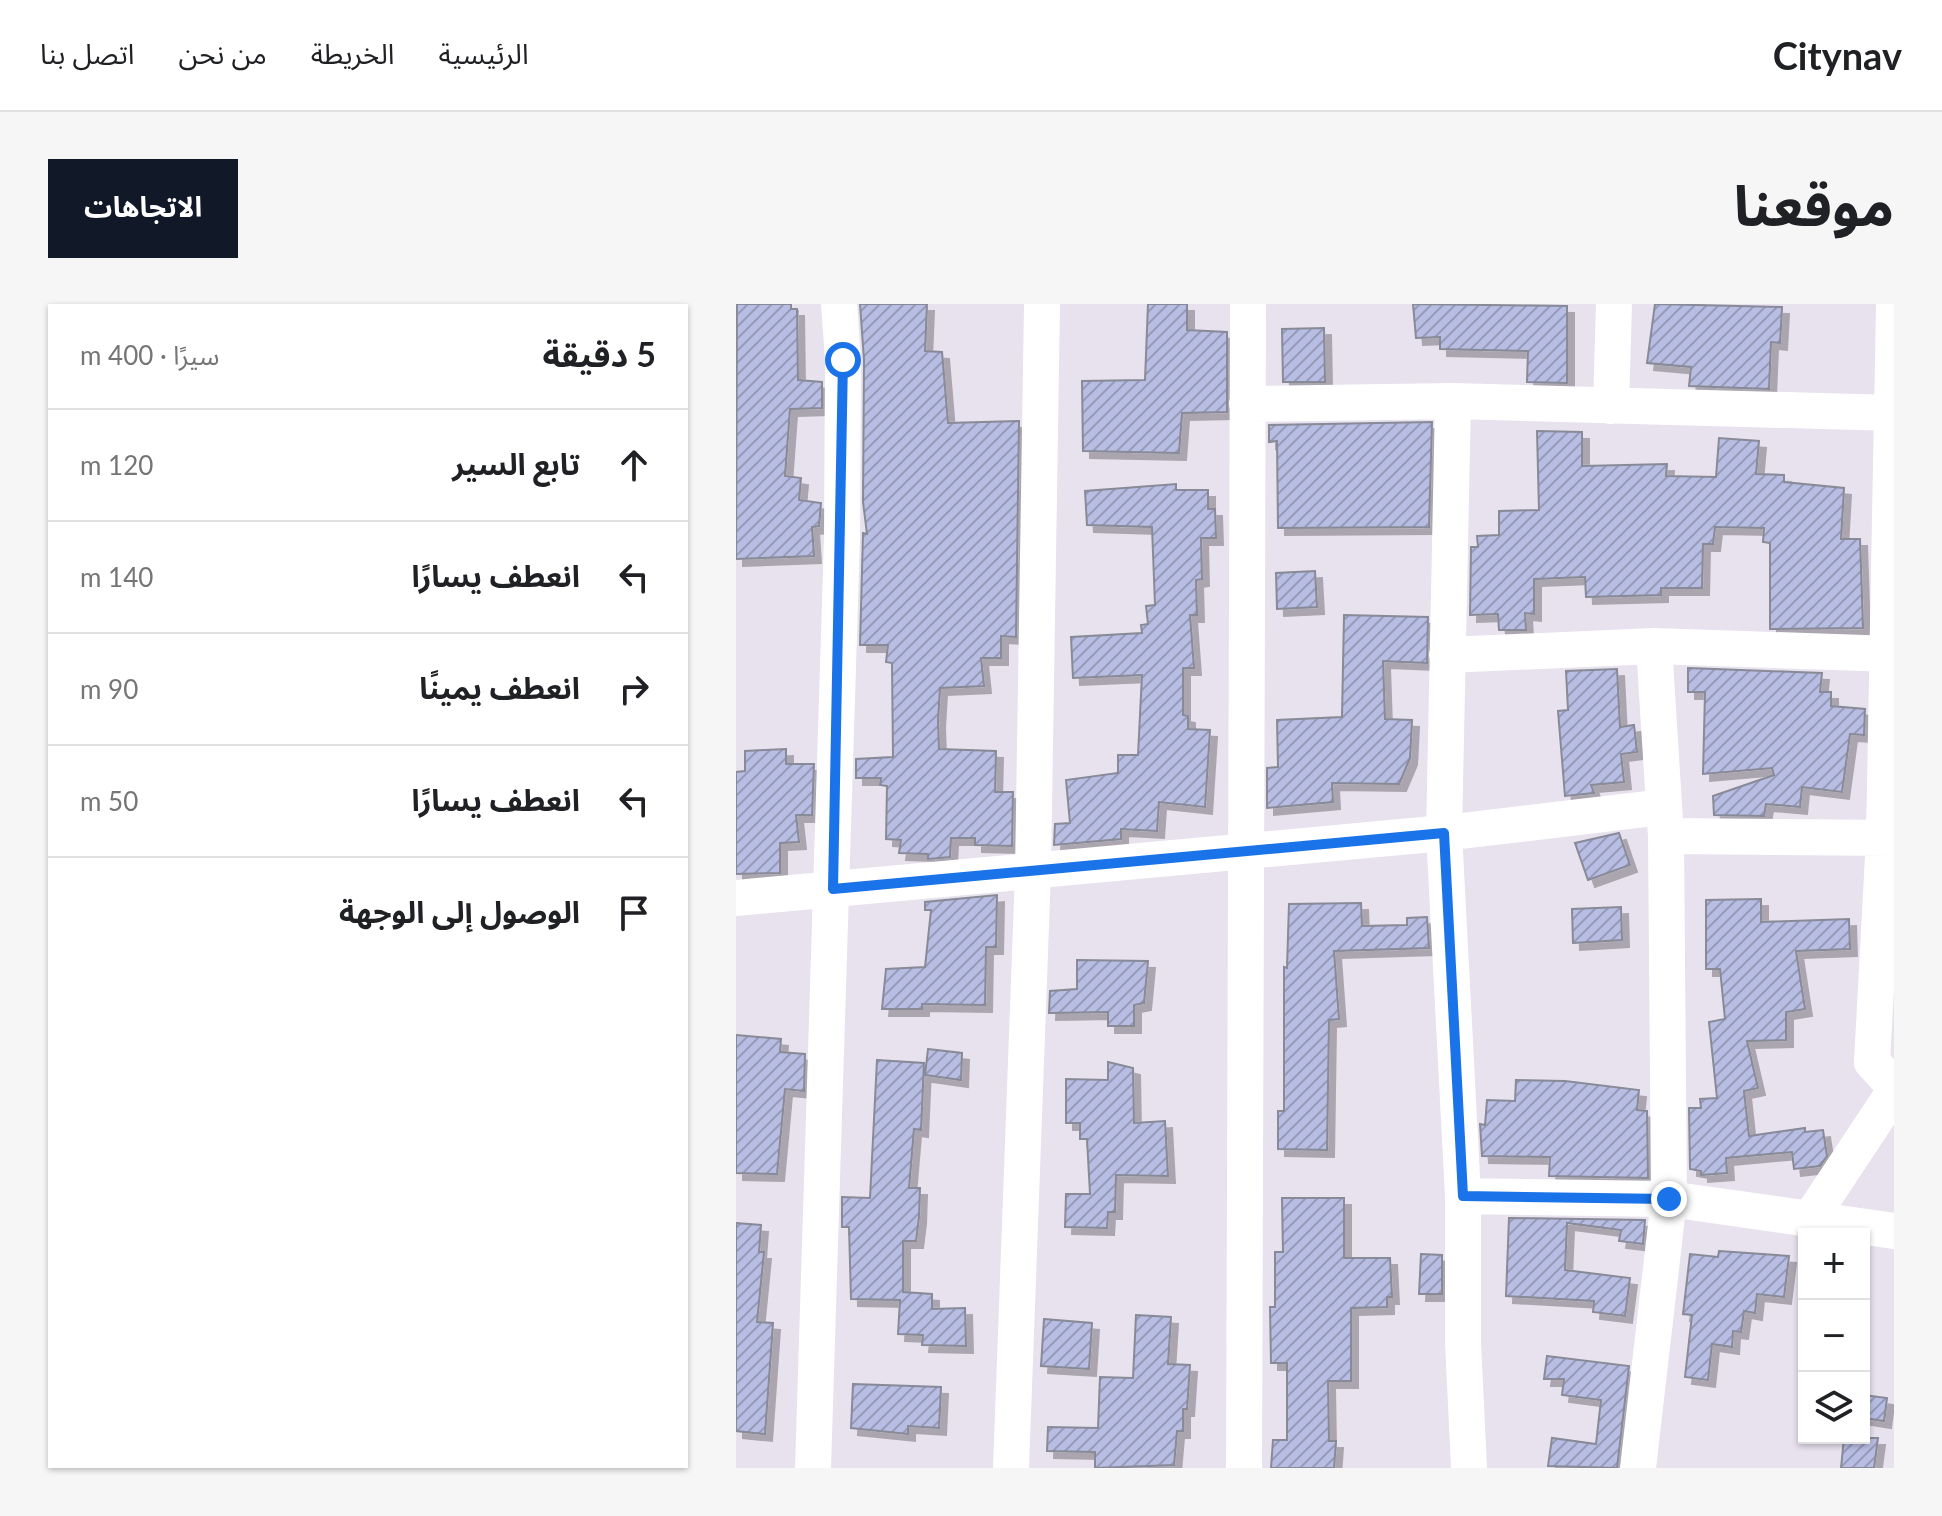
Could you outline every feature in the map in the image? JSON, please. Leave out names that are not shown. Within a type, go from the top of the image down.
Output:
[{"type":"street","points":[[813,1468],[842,538],[843,360],[839,304]]},
{"type":"street","points":[[1011,1468],[1033,872],[1042,304]]},
{"type":"street","points":[[1244,1468],[1248,304]]},
{"type":"street","points":[[1611,406],[1614,304]]},
{"type":"street","points":[[1894,304],[1889,838],[1872,1062],[1894,1086]]},
{"type":"street","points":[[1247,404],[1453,401],[1893,413]]},
{"type":"street","points":[[1453,401],[1444,833],[1463,1196],[1463,1342],[1469,1468]]},
{"type":"street","points":[[1447,655],[1654,646],[1891,653]]},
{"type":"street","points":[[1638,1468],[1669,1199],[1665,822],[1654,646]]},
{"type":"street","points":[[736,898],[1444,833],[1665,822],[1889,838]]},
{"type":"street","points":[[1810,1219],[1894,1092]]},
{"type":"street","points":[[1463,1196],[1669,1199],[1894,1231]]},
{"type":"building","points":[[737,304],[791,304],[791,309],[797,309],[798,380],[822,382],[822,408],[790,409],[785,476],[801,478],[799,500],[821,503],[819,526],[812,527],[814,556],[736,559]]},
{"type":"building","points":[[860,304],[927,304],[925,351],[942,352],[948,423],[1019,421],[1016,637],[1001,636],[1001,658],[981,658],[984,686],[940,688],[938,721],[939,749],[996,751],[995,792],[1013,792],[1012,846],[975,845],[975,838],[951,838],[950,857],[928,859],[928,854],[899,853],[901,840],[886,839],[887,786],[880,785],[881,778],[856,778],[856,759],[893,757],[892,663],[886,662],[888,645],[860,645],[863,533],[867,534],[863,502],[864,360]]},
{"type":"building","points":[[1148,304],[1187,304],[1187,330],[1227,332],[1227,412],[1182,413],[1179,453],[1083,451],[1082,381],[1145,380]]},
{"type":"building","points":[[1413,304],[1567,306],[1567,383],[1527,382],[1528,351],[1440,349],[1440,337],[1416,338]]},
{"type":"building","points":[[1655,304],[1782,307],[1780,343],[1771,342],[1769,389],[1689,386],[1691,367],[1647,363]]},
{"type":"building","points":[[1324,328],[1325,382],[1283,382],[1282,329]]},
{"type":"building","points":[[1432,422],[1429,527],[1278,528],[1277,441],[1269,442],[1269,425]]},
{"type":"building","points":[[1537,431],[1582,432],[1582,466],[1667,464],[1666,476],[1716,477],[1719,438],[1759,441],[1756,474],[1784,475],[1784,482],[1844,488],[1841,539],[1860,539],[1863,628],[1770,629],[1770,543],[1763,542],[1764,528],[1715,527],[1713,544],[1703,544],[1702,588],[1661,588],[1661,595],[1586,597],[1585,577],[1534,579],[1534,614],[1525,613],[1526,630],[1499,630],[1498,614],[1470,615],[1471,547],[1478,547],[1477,536],[1499,535],[1499,511],[1539,510]]},
{"type":"building","points":[[1176,484],[1176,490],[1208,490],[1208,509],[1215,509],[1216,538],[1201,538],[1202,579],[1196,580],[1197,615],[1190,615],[1194,668],[1183,668],[1183,715],[1188,716],[1188,729],[1210,730],[1205,807],[1159,802],[1157,831],[1121,829],[1121,839],[1054,845],[1055,824],[1070,823],[1066,780],[1118,773],[1118,755],[1138,755],[1142,675],[1073,678],[1071,637],[1142,633],[1141,625],[1148,624],[1146,606],[1155,605],[1152,527],[1087,525],[1085,491]]},
{"type":"building","points":[[1315,571],[1317,607],[1277,609],[1276,573]]},
{"type":"building","points":[[1344,615],[1428,617],[1427,663],[1383,661],[1385,719],[1412,720],[1410,758],[1399,784],[1332,783],[1333,802],[1267,808],[1267,768],[1278,767],[1277,720],[1342,717]]},
{"type":"building","points":[[1688,668],[1822,673],[1820,692],[1831,692],[1831,706],[1865,709],[1864,735],[1850,734],[1842,792],[1802,787],[1800,807],[1766,804],[1764,816],[1714,815],[1713,796],[1774,775],[1772,768],[1703,774],[1705,692],[1688,692]]},
{"type":"building","points":[[1617,669],[1620,727],[1634,725],[1637,752],[1621,754],[1624,782],[1591,785],[1594,793],[1565,796],[1558,711],[1568,710],[1566,671]]},
{"type":"building","points":[[786,749],[786,764],[814,764],[812,815],[796,815],[799,842],[780,843],[780,873],[736,874],[736,772],[745,771],[745,751]]},
{"type":"building","points":[[1619,833],[1630,865],[1588,880],[1575,843]]},
{"type":"building","points":[[997,895],[996,947],[986,947],[985,1005],[922,1004],[922,1009],[882,1009],[886,969],[925,967],[931,910],[925,910],[925,902]]},
{"type":"building","points":[[1761,899],[1761,922],[1849,919],[1850,949],[1796,951],[1805,1009],[1786,1012],[1786,1040],[1747,1041],[1758,1088],[1744,1091],[1749,1136],[1805,1128],[1805,1132],[1823,1130],[1827,1156],[1820,1166],[1794,1169],[1792,1152],[1726,1158],[1727,1173],[1701,1175],[1701,1171],[1690,1169],[1689,1108],[1701,1108],[1700,1099],[1717,1098],[1709,1022],[1725,1019],[1720,969],[1706,969],[1706,900]]},
{"type":"building","points":[[1361,903],[1362,926],[1407,925],[1407,918],[1427,917],[1429,948],[1334,951],[1339,1019],[1329,1020],[1327,1150],[1278,1149],[1278,1111],[1284,1111],[1284,967],[1287,968],[1289,904]]},
{"type":"building","points":[[1621,907],[1622,940],[1573,943],[1572,909]]},
{"type":"building","points":[[1077,960],[1148,961],[1144,1003],[1134,1005],[1134,1026],[1108,1026],[1108,1012],[1049,1013],[1050,991],[1077,989]]},
{"type":"building","points":[[736,1035],[781,1039],[780,1052],[805,1054],[804,1091],[785,1089],[777,1174],[736,1173]]},
{"type":"building","points":[[928,1049],[962,1053],[961,1080],[925,1075]]},
{"type":"building","points":[[877,1060],[924,1063],[921,1130],[914,1129],[909,1188],[920,1188],[919,1217],[916,1241],[903,1241],[903,1292],[932,1294],[932,1309],[965,1308],[966,1346],[922,1345],[923,1335],[898,1334],[900,1300],[851,1299],[849,1227],[842,1227],[842,1197],[870,1198]]},
{"type":"building","points":[[1108,1062],[1133,1068],[1134,1123],[1165,1121],[1168,1176],[1116,1175],[1115,1212],[1108,1212],[1107,1228],[1065,1227],[1066,1194],[1090,1194],[1087,1139],[1080,1139],[1080,1123],[1066,1123],[1066,1079],[1108,1080]]},
{"type":"building","points":[[1516,1080],[1565,1081],[1639,1090],[1637,1110],[1647,1111],[1648,1178],[1549,1176],[1550,1157],[1482,1156],[1480,1124],[1485,1125],[1487,1100],[1515,1101]]},
{"type":"building","points":[[1282,1198],[1344,1198],[1344,1258],[1390,1258],[1392,1297],[1387,1297],[1387,1307],[1351,1308],[1351,1381],[1328,1381],[1329,1441],[1336,1441],[1334,1468],[1271,1468],[1273,1440],[1287,1440],[1287,1363],[1271,1363],[1270,1307],[1275,1307],[1275,1252],[1283,1252]]},
{"type":"building","points":[[1509,1218],[1645,1220],[1643,1244],[1619,1241],[1621,1230],[1567,1223],[1565,1270],[1630,1278],[1625,1316],[1593,1312],[1594,1301],[1506,1296]]},
{"type":"building","points":[[736,1223],[761,1225],[759,1252],[764,1252],[757,1322],[773,1323],[765,1434],[736,1431]]},
{"type":"building","points":[[1719,1251],[1789,1256],[1784,1297],[1757,1294],[1755,1313],[1744,1311],[1741,1332],[1733,1331],[1732,1347],[1712,1344],[1708,1380],[1685,1377],[1692,1315],[1683,1314],[1690,1254],[1718,1257]]},
{"type":"building","points":[[1421,1254],[1442,1255],[1442,1294],[1419,1294]]},
{"type":"building","points":[[1136,1315],[1171,1317],[1168,1364],[1190,1365],[1187,1409],[1183,1409],[1183,1431],[1177,1431],[1174,1465],[1095,1468],[1095,1452],[1047,1451],[1048,1427],[1098,1428],[1100,1377],[1133,1378]]},
{"type":"building","points":[[1044,1319],[1092,1323],[1089,1369],[1041,1366]]},
{"type":"building","points":[[1547,1356],[1629,1366],[1617,1468],[1548,1466],[1552,1438],[1596,1444],[1601,1400],[1562,1395],[1564,1379],[1544,1379]]},
{"type":"building","points":[[853,1384],[941,1387],[939,1428],[908,1426],[908,1434],[851,1428]]},
{"type":"building","points":[[1870,1396],[1887,1398],[1884,1421],[1870,1419]]},
{"type":"building","points":[[1870,1438],[1878,1438],[1874,1468],[1841,1468],[1843,1444],[1870,1444]]},
{"type":"route","points":[[843,360],[833,889],[1444,833],[1463,1196],[1669,1199]]}]
